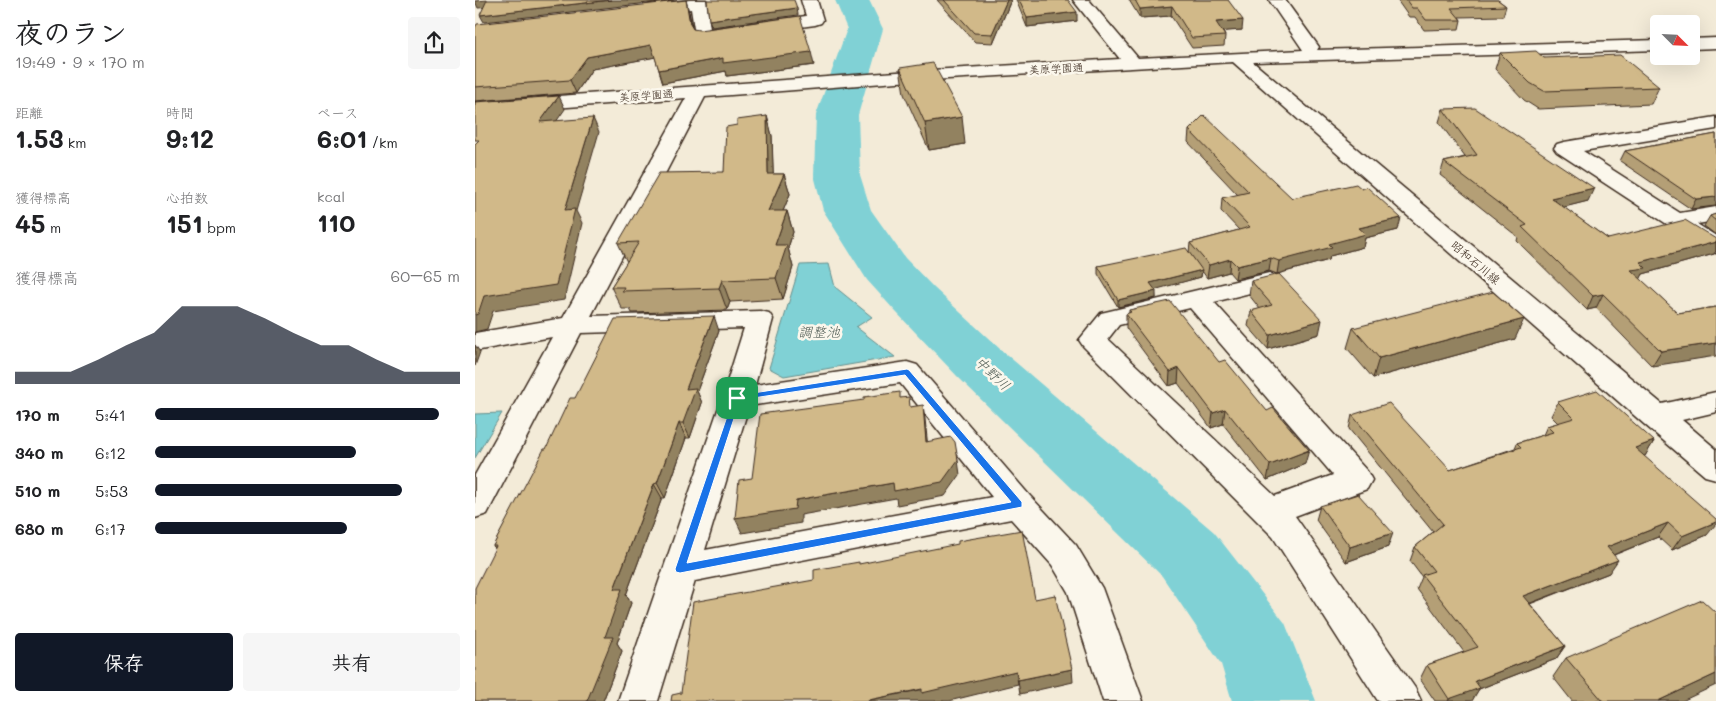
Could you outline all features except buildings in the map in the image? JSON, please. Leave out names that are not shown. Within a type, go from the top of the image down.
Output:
[{"type":"street","points":[[633,11],[699,2],[703,35],[815,20],[809,0]]},
{"type":"street","points":[[1081,0],[1133,63]]},
{"type":"street","points":[[1277,0],[1310,48]]},
{"type":"street","points":[[1700,44],[1716,43]]},
{"type":"street","name":"美原学園通","points":[[475,108],[875,79],[1237,57],[1650,45]]},
{"type":"street","name":"昭和石川線","points":[[1237,57],[1716,467]]},
{"type":"street","points":[[475,505],[699,91]]},
{"type":"street","points":[[1716,123],[1564,148],[1716,246]]},
{"type":"street","points":[[1677,220],[1716,214]]},
{"type":"street","points":[[1269,281],[1110,319],[1093,340],[1271,511],[1285,527],[1401,701]]},
{"type":"street","points":[[1196,298],[1356,480],[1271,511]]},
{"type":"street","points":[[475,342],[573,325],[760,319],[737,398],[638,701]]},
{"type":"street","points":[[737,398],[907,372],[1018,505],[1064,555],[1084,588],[1123,701]]},
{"type":"street","points":[[1655,416],[1716,402]]},
{"type":"street","points":[[680,569],[1018,505]]},
{"type":"water","name":"調整池","points":[[829,264],[835,287],[872,317],[856,327],[895,357],[784,376],[769,368],[800,265]]},
{"type":"water","points":[[502,413],[475,458],[475,414]]},
{"type":"waterway","name":"中野川","points":[[852,0],[865,29],[837,115],[837,175],[847,210],[886,269],[915,300],[979,363],[1188,554],[1257,649],[1274,701]]},
{"type":"route","points":[[907,372],[1018,505],[680,569],[737,398],[907,372]]}]
